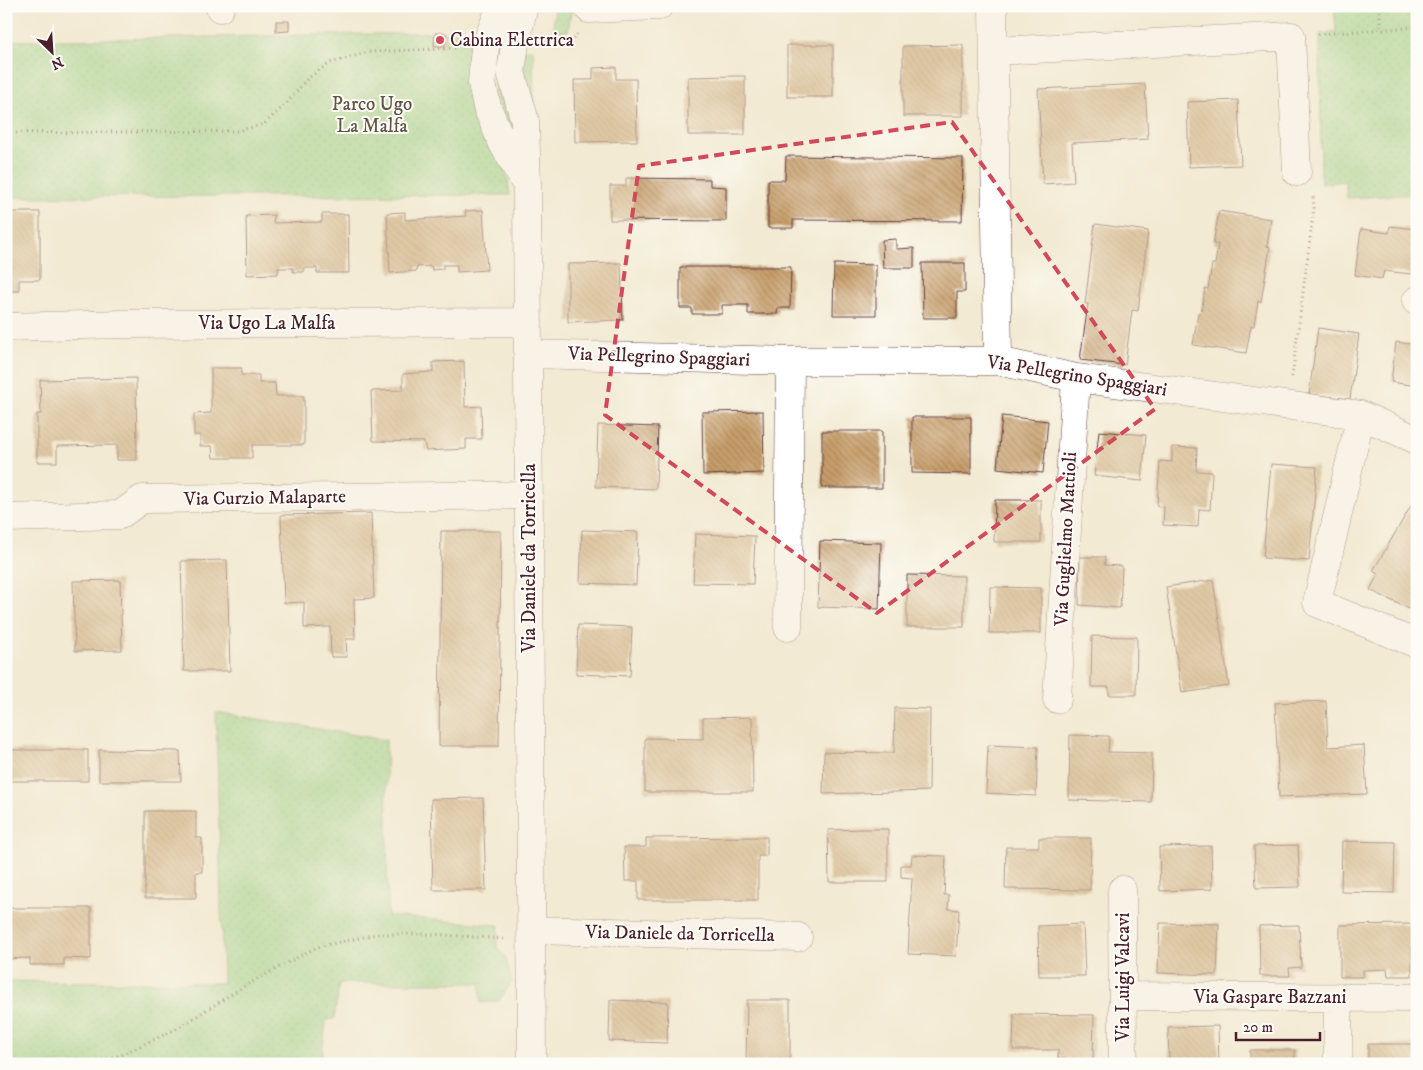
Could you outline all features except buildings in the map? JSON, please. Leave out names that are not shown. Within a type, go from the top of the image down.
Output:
[{"type":"street","points":[[501,6],[485,46],[482,84],[487,108],[502,144],[527,186]]},
{"type":"street","name":"Via Daniele da Torricella","points":[[524,6],[511,72],[525,121],[527,186],[532,1064]]},
{"type":"street","points":[[589,9],[659,6]]},
{"type":"street","points":[[992,6],[998,361]]},
{"type":"street","points":[[994,51],[1291,36],[1297,172]]},
{"type":"street","name":"Via Ugo La Malfa","points":[[6,326],[528,322]]},
{"type":"street","name":"Via Pellegrino Spaggiari","points":[[528,354],[790,361],[998,361],[1076,378],[1362,415],[1417,440]]},
{"type":"street","points":[[788,626],[790,361]]},
{"type":"street","name":"Via Guglielmo Mattioli","points":[[1057,699],[1076,378]]},
{"type":"street","points":[[1362,415],[1317,603],[1417,644]]},
{"type":"street","name":"Via Curzio Malaparte","points":[[6,518],[120,516],[142,499],[529,495]]},
{"type":"street","name":"Via Luigi Valcavi","points":[[1122,890],[1123,1064]]},
{"type":"street","name":"Via Daniele da Torricella","points":[[532,937],[798,937]]},
{"type":"street","name":"Via Gaspare Bazzani","points":[[1124,996],[1417,998]]},
{"type":"street","points":[[1338,997],[1338,1064]]},
{"type":"path","points":[[1380,6],[1381,29]]},
{"type":"path","points":[[1291,36],[1417,27]]},
{"type":"path","points":[[6,134],[237,132],[264,124],[285,105],[307,79],[330,63],[368,52],[462,48]]},
{"type":"path","points":[[1288,406],[1314,208],[1313,192],[1308,178],[1297,172]]},
{"type":"path","points":[[88,1064],[121,1055],[176,1029],[246,985],[317,947],[377,934],[430,934],[498,938],[532,937]]},
{"type":"highlighted area","points":[[952,122],[1155,409],[877,613],[605,415],[639,166]]},
{"type":"green space","points":[[555,6],[572,6],[568,31],[553,31]]},
{"type":"green space","points":[[1334,6],[1417,6],[1417,194],[1347,198],[1345,181],[1321,184],[1320,34],[1336,32]]},
{"type":"green space","name":"Parco Ugo La Malfa","points":[[465,32],[508,181],[510,195],[6,197],[6,41]]},
{"type":"green space","points":[[533,49],[534,113],[522,60],[524,50]]},
{"type":"green space","points":[[504,53],[521,152],[495,96],[494,54]]},
{"type":"green space","points":[[216,712],[386,740],[388,916],[499,925],[497,946],[506,958],[512,982],[499,1001],[481,1003],[480,983],[339,983],[334,1019],[326,1020],[321,1064],[6,1064],[6,981],[223,983]]},
{"type":"place","name":"Cabina Elettrica","points":[[440,40]]}]
